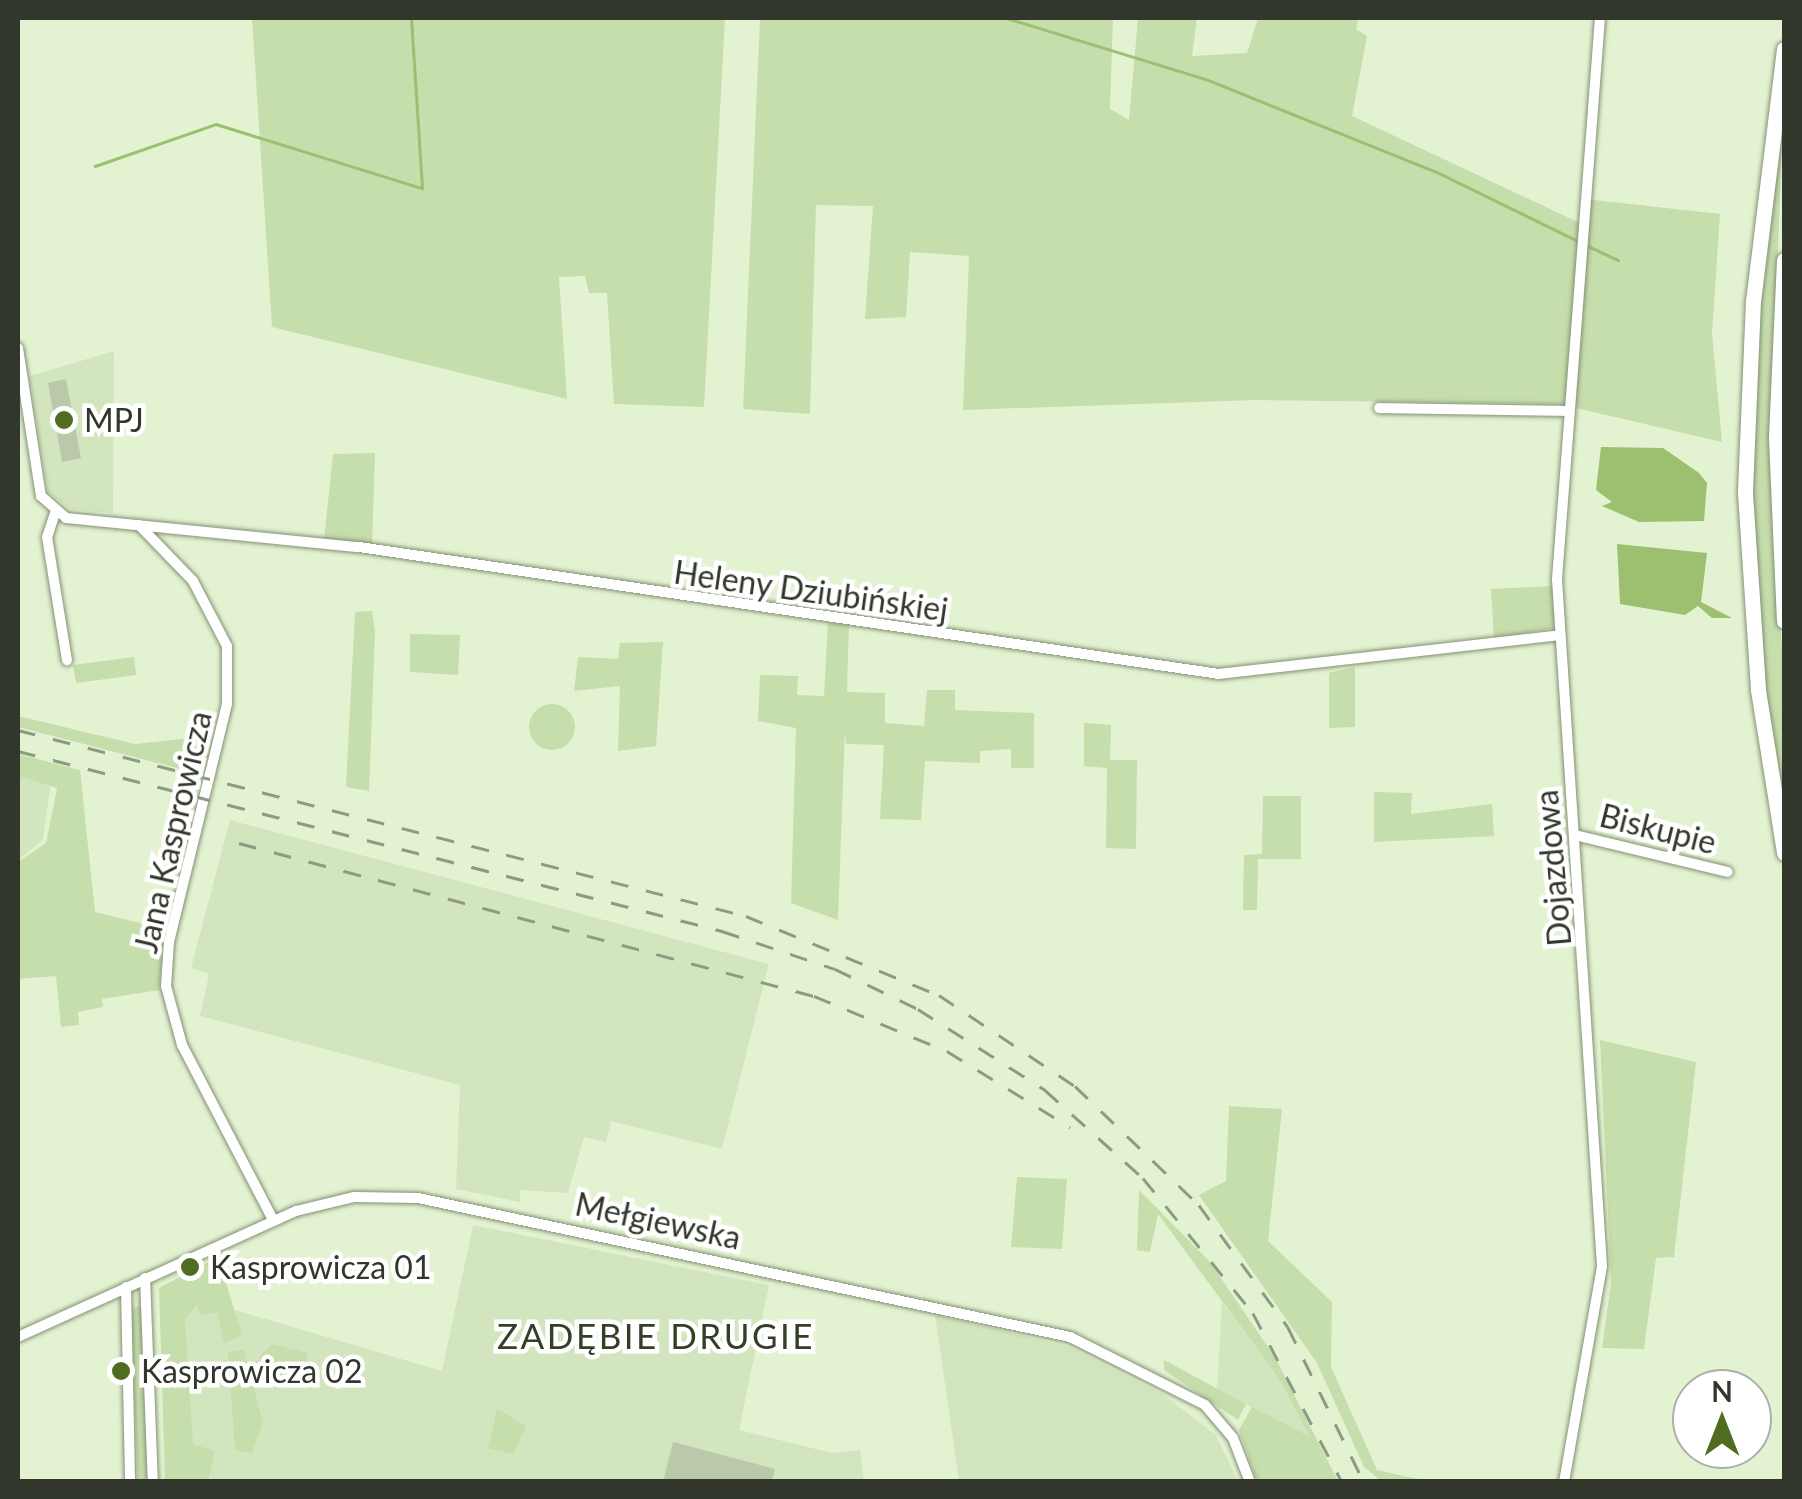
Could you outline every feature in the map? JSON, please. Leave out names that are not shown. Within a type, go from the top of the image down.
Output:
[{"type":"highway","points":[[1784,49],[1754,286],[1745,466],[1756,670],[1784,853]]},
{"type":"highway","points":[[1784,260],[1776,438],[1784,621]]},
{"type":"street","name":"Dojazdowa","points":[[1564,1482],[1602,1266],[1560,635],[1566,411],[1578,234],[1600,18]]},
{"type":"street","points":[[18,348],[40,491],[55,513],[47,537],[67,660]]},
{"type":"street","points":[[1378,408],[1566,411]]},
{"type":"street","name":"Heleny Dziubińskiej","points":[[55,513],[183,526],[1220,674],[1560,635]]},
{"type":"street","name":"Jana Kasprowicza","points":[[136,524],[167,546],[218,623],[230,679],[169,942],[168,996],[182,1045],[274,1220]]},
{"type":"street","points":[[167,546],[183,526]]},
{"type":"street","name":"Biskupie","points":[[1575,835],[1728,872]]},
{"type":"street","name":"Mełgiewska","points":[[18,1337],[274,1220],[354,1197],[433,1200],[1057,1333],[1205,1405],[1233,1438],[1250,1482]]},
{"type":"street","points":[[145,1278],[153,1482]]},
{"type":"street","points":[[126,1287],[130,1482]]},
{"type":"street","points":[[98,1300],[120,1304],[128,1320]]},
{"type":"shaded area","points":[[252,18],[725,18],[704,407],[614,404],[607,293],[589,293],[585,276],[559,277],[567,399],[272,327]]},
{"type":"shaded area","points":[[760,18],[1113,18],[1110,109],[1129,120],[1138,18],[1197,18],[1192,56],[1247,53],[1258,18],[1359,18],[1356,29],[1367,36],[1352,116],[1582,224],[1585,199],[1720,214],[1712,334],[1722,442],[1559,404],[1255,400],[963,410],[969,256],[910,252],[906,317],[865,319],[873,206],[816,205],[810,414],[743,409]]},
{"type":"shaded area","points":[[1784,86],[1770,473],[1784,676],[1784,823],[1762,673],[1752,521],[1756,338]]},
{"type":"shaded area","points":[[114,351],[113,513],[71,509],[48,492],[30,376]]},
{"type":"shaded area","points":[[1601,447],[1663,448],[1699,473],[1707,483],[1704,521],[1639,522],[1602,506],[1612,502],[1596,490]]},
{"type":"shaded area","points":[[375,453],[372,546],[324,540],[333,454]]},
{"type":"shaded area","points":[[1617,544],[1707,553],[1701,602],[1732,618],[1712,618],[1698,606],[1685,615],[1620,604]]},
{"type":"shaded area","points":[[1553,586],[1554,628],[1494,638],[1491,589]]},
{"type":"shaded area","points":[[372,611],[375,632],[369,791],[346,787],[355,612]]},
{"type":"shaded area","points":[[828,623],[849,623],[847,692],[885,693],[885,723],[924,726],[927,690],[955,690],[955,710],[1034,713],[1034,768],[1011,768],[1011,749],[980,751],[980,763],[925,761],[921,820],[880,819],[884,745],[846,744],[845,730],[838,920],[791,903],[796,728],[758,721],[760,675],[798,676],[797,695],[824,696]]},
{"type":"shaded area","points":[[410,634],[460,635],[458,675],[410,672]]},
{"type":"shaded area","points":[[663,642],[656,746],[618,751],[620,686],[574,691],[578,657],[618,659],[620,643]]},
{"type":"shaded area","points":[[134,657],[136,675],[76,683],[73,665]]},
{"type":"shaded area","points":[[1355,667],[1355,727],[1329,728],[1329,673]]},
{"type":"shaded area","points":[[552,704],[568,711],[575,727],[568,743],[552,750],[536,743],[529,727],[536,711]]},
{"type":"shaded area","points":[[18,716],[135,744],[210,736],[214,742],[204,775],[18,727]]},
{"type":"shaded area","points":[[1084,723],[1111,725],[1110,760],[1137,760],[1136,849],[1106,848],[1107,768],[1084,766]]},
{"type":"shaded area","points":[[18,754],[80,770],[95,912],[161,928],[164,937],[159,990],[102,999],[103,1007],[78,1012],[79,1025],[61,1027],[56,976],[18,979],[18,862],[46,843],[57,788],[18,776]]},
{"type":"shaded area","points":[[18,773],[51,782],[43,840],[18,860]]},
{"type":"shaded area","points":[[1374,792],[1412,793],[1411,814],[1492,804],[1494,836],[1374,842]]},
{"type":"shaded area","points":[[1263,796],[1301,796],[1301,859],[1258,859],[1257,910],[1243,910],[1244,855],[1262,854]]},
{"type":"shaded area","points":[[230,820],[769,964],[722,1149],[611,1121],[606,1142],[584,1137],[568,1193],[520,1190],[520,1202],[456,1189],[460,1085],[200,1016],[209,974],[191,968]]},
{"type":"shaded area","points":[[1600,1040],[1696,1062],[1674,1257],[1656,1258],[1644,1349],[1602,1348],[1611,1283]]},
{"type":"shaded area","points":[[1229,1106],[1282,1109],[1268,1241],[1332,1302],[1331,1367],[1377,1470],[1427,1481],[1381,1481],[1364,1467],[1317,1363],[1199,1195],[1226,1181]]},
{"type":"shaded area","points":[[1017,1177],[1067,1179],[1062,1249],[1011,1247]]},
{"type":"shaded area","points":[[1139,1190],[1210,1262],[1276,1359],[1338,1481],[1257,1481],[1239,1430],[1252,1407],[1310,1437],[1280,1380],[1158,1214],[1150,1252],[1137,1250]]},
{"type":"shaded area","points":[[473,1225],[769,1285],[739,1430],[832,1453],[860,1450],[864,1481],[186,1481],[174,1292],[442,1371]]},
{"type":"shaded area","points":[[218,1257],[242,1335],[224,1343],[217,1312],[200,1315],[197,1305],[185,1319],[193,1444],[215,1451],[208,1481],[165,1481],[159,1288]]},
{"type":"shaded area","points":[[1222,1302],[1280,1380],[1312,1439],[1217,1389]]},
{"type":"shaded area","points":[[143,1304],[149,1481],[138,1481],[131,1310]]},
{"type":"shaded area","points":[[935,1315],[1069,1347],[1164,1395],[1216,1435],[1238,1481],[959,1481]]},
{"type":"shaded area","points":[[273,1344],[307,1353],[305,1384],[264,1373],[259,1356]]},
{"type":"shaded area","points":[[244,1350],[263,1423],[252,1453],[235,1450],[228,1352]]},
{"type":"shaded area","points":[[1164,1360],[1246,1404],[1238,1420],[1164,1370]]},
{"type":"shaded area","points":[[497,1409],[526,1426],[513,1454],[488,1448]]},
{"type":"building","name":"MPJ","points":[[66,379],[81,458],[62,462],[48,383]]},
{"type":"building","points":[[673,1442],[775,1469],[772,1482],[663,1482]]},
{"type":"waterway","points":[[95,166],[216,124],[422,188],[411,18]]},
{"type":"waterway","points":[[1007,18],[1208,80],[1437,172],[1580,242]]},
{"type":"waterway","points":[[1588,246],[1618,260]]},
{"type":"railway","points":[[18,730],[746,916],[939,995],[1075,1086],[1199,1205],[1288,1327],[1364,1482]]},
{"type":"railway","points":[[18,751],[722,931],[835,969],[918,1009],[1045,1090],[1143,1178],[1253,1313],[1342,1482]]},
{"type":"railway","points":[[239,843],[814,996],[947,1051],[1070,1127]]},
{"type":"place","name":"MPJ","points":[[64,420]]},
{"type":"place","name":"Kasprowicza 01","points":[[190,1267]]},
{"type":"place","name":"Kasprowicza 02","points":[[121,1371]]},
{"type":"district","name":"ZADĘBIE DRUGIE","points":[[656,1335]]}]
